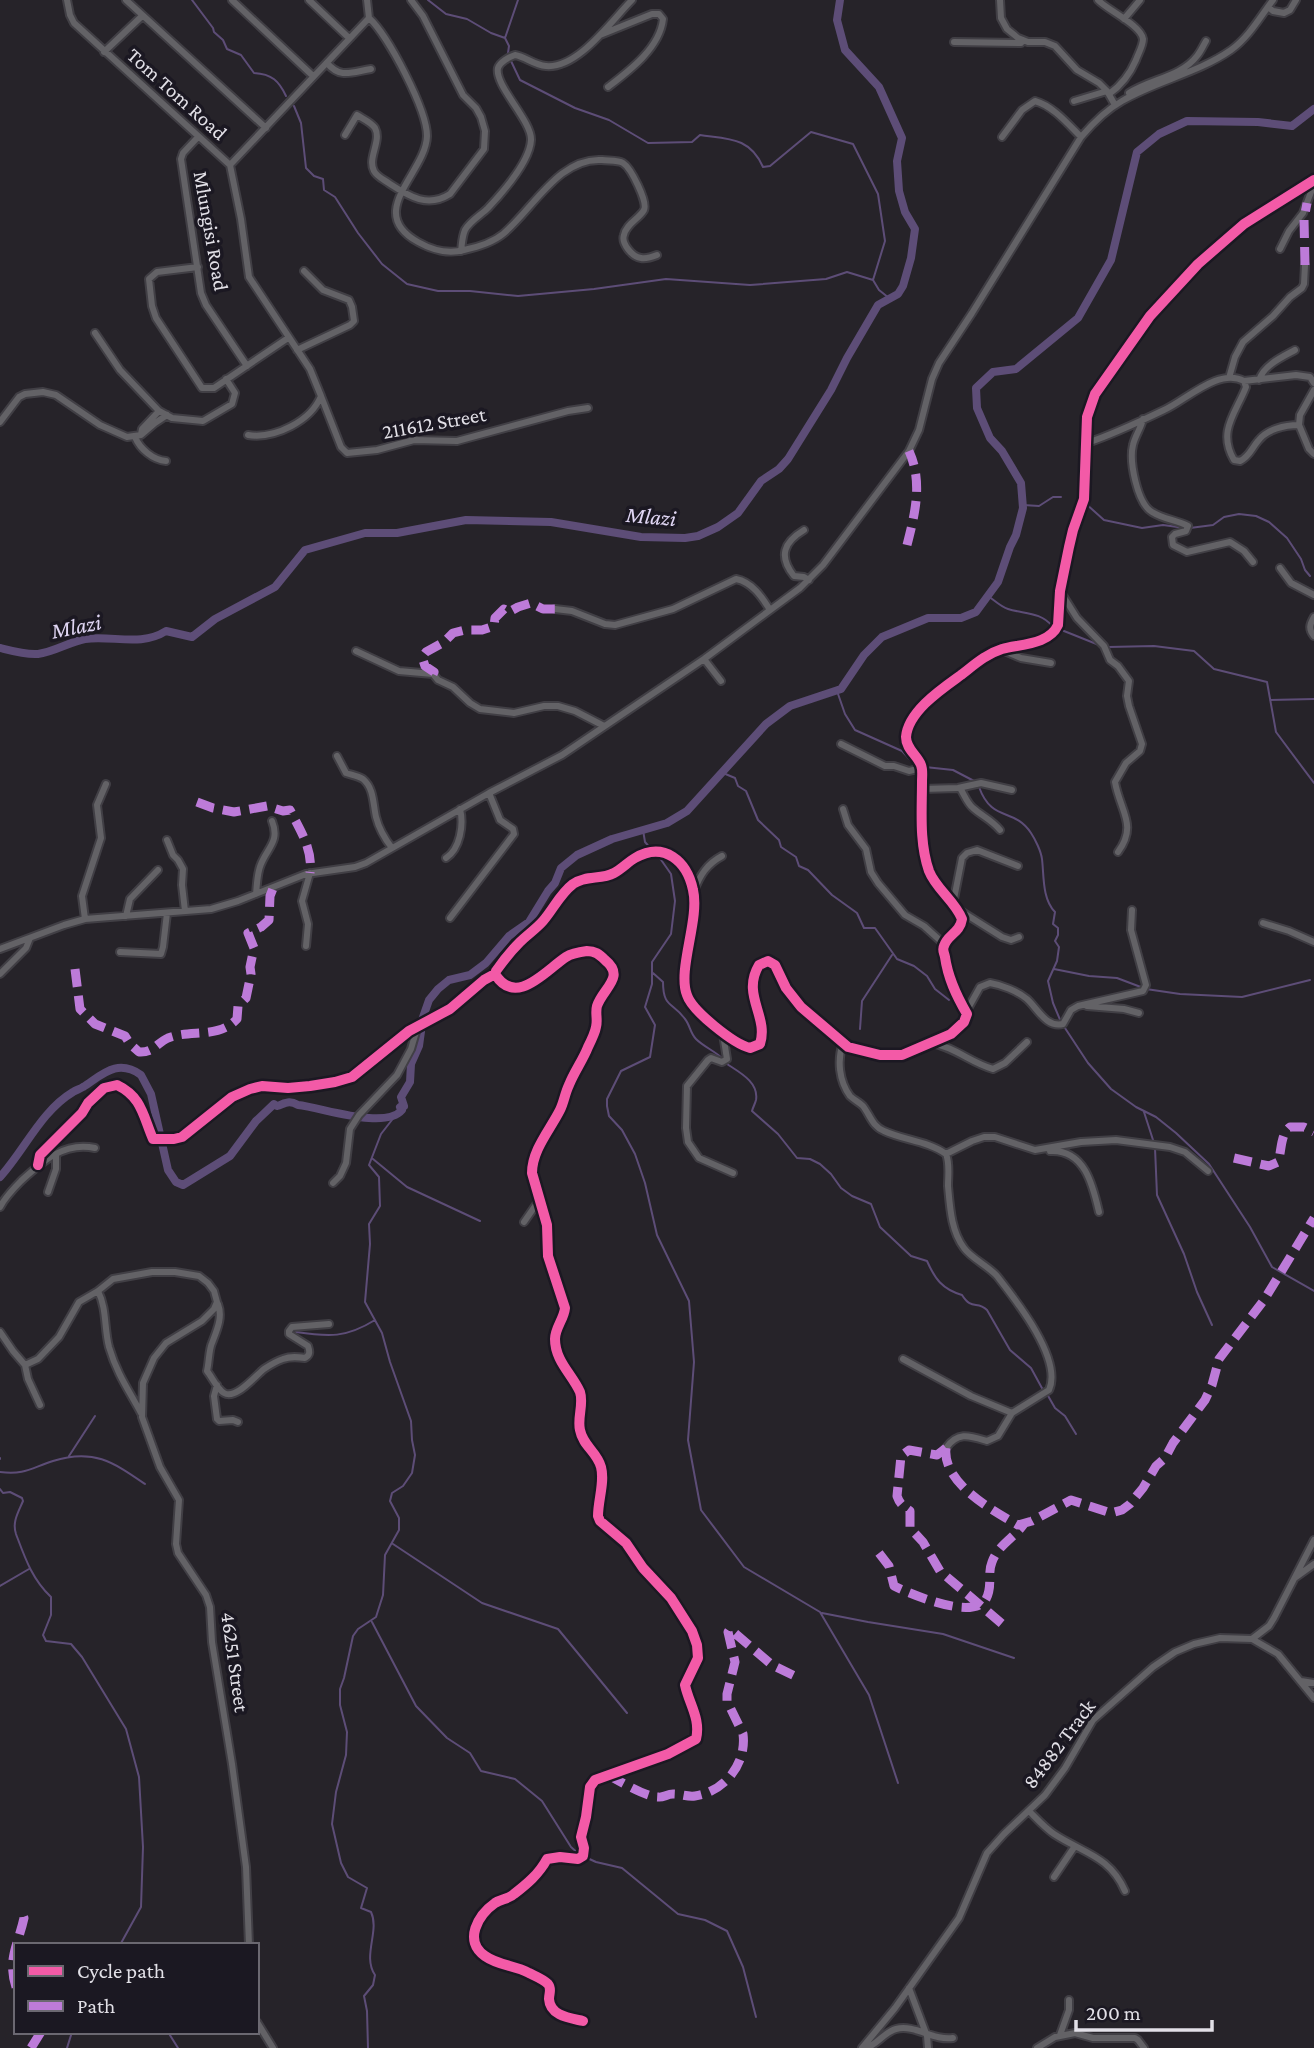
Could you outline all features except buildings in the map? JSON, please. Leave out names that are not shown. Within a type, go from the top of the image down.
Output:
[{"type":"street","name":"Tom Tom Road","points":[[67,0],[74,23],[230,165],[369,18]]},
{"type":"street","points":[[126,0],[266,128]]},
{"type":"street","points":[[232,0],[313,76]]},
{"type":"street","points":[[309,0],[349,38]]},
{"type":"street","points":[[367,0],[369,18],[391,47],[425,119],[425,146],[401,191],[396,208],[400,224],[407,234],[432,248],[453,252],[493,240],[573,165],[593,160],[622,163],[645,202],[641,214],[625,231],[624,241],[636,256],[643,258],[657,255]]},
{"type":"street","points":[[345,135],[357,115],[371,124],[376,132],[372,163],[374,172],[401,191],[426,202],[444,198],[457,188],[484,149],[486,140],[481,117],[456,83],[423,16],[411,0]]},
{"type":"street","points":[[461,251],[465,230],[502,192],[524,162],[531,142],[528,127],[501,81],[499,66],[514,55],[536,65],[561,65],[598,36],[632,0]]},
{"type":"street","points":[[1000,0],[1004,26],[1023,40],[1036,44],[1051,43],[1077,70],[1099,83],[1113,98]]},
{"type":"street","points":[[0,949],[85,919],[211,909],[256,894],[290,878],[366,863],[562,755],[704,659],[809,580],[909,451],[918,434],[932,379],[939,363],[1081,137],[1098,119],[1127,77],[1142,46],[1141,34],[1098,0]]},
{"type":"street","points":[[1124,19],[1140,0]]},
{"type":"street","points":[[1074,101],[1113,98],[1224,54],[1247,35],[1273,0]]},
{"type":"street","points":[[1268,7],[1280,14],[1290,10],[1296,0]]},
{"type":"street","points":[[598,36],[652,14],[659,14],[663,19],[660,31],[638,62],[608,88]]},
{"type":"street","points":[[104,51],[142,16]]},
{"type":"street","points":[[954,42],[1021,43],[1023,40]]},
{"type":"street","points":[[1113,98],[1183,67],[1197,56],[1206,41]]},
{"type":"street","points":[[327,63],[333,71],[339,73],[371,69]]},
{"type":"street","points":[[1002,137],[1022,110],[1035,101],[1055,112],[1081,137]]},
{"type":"street","name":"Mlungisi Road","points":[[198,137],[181,159],[203,299],[247,366]]},
{"type":"street","points":[[230,165],[249,277],[310,369],[321,396],[312,412],[298,422],[267,435],[248,435]]},
{"type":"street","points":[[1280,249],[1289,231],[1303,213],[1314,182]]},
{"type":"street","points":[[722,856],[701,874],[694,891],[685,975],[686,993],[693,1007],[730,1040],[747,1048],[755,1048],[760,1044],[762,1030],[752,996],[752,980],[759,965],[768,961],[775,965],[796,1001],[848,1047],[897,1056],[951,1034],[960,1027],[967,1017],[966,1012],[947,974],[943,950],[944,944],[962,923],[962,919],[933,879],[929,869],[922,836],[922,768],[908,747],[908,731],[920,711],[939,690],[975,663],[1000,650],[1032,643],[1056,630],[1060,591],[1073,530],[1084,499],[1087,417],[1095,394],[1150,316],[1198,264],[1262,211],[1314,182]]},
{"type":"street","points":[[1229,378],[1243,342],[1302,288],[1305,265]]},
{"type":"street","points":[[198,267],[154,274],[149,279],[156,318],[202,388],[214,388],[288,338]]},
{"type":"street","points":[[297,350],[354,321],[349,300],[323,290],[304,271]]},
{"type":"street","points":[[95,332],[120,370],[159,411],[172,418],[203,421],[232,404],[235,393],[226,379]]},
{"type":"street","points":[[1259,380],[1270,366],[1295,350]]},
{"type":"street","points":[[1087,443],[1165,410],[1198,389],[1229,378],[1244,381],[1296,375],[1313,378]]},
{"type":"street","points":[[1244,381],[1245,391],[1228,429],[1228,444],[1234,460],[1246,458],[1260,438],[1268,432],[1286,425],[1299,425]]},
{"type":"street","points":[[1314,390],[1300,415],[1299,425],[1309,449],[1314,454]]},
{"type":"street","points":[[0,422],[19,397],[35,393],[49,393],[100,425],[127,438],[138,436],[167,415]]},
{"type":"street","name":"211612 Street","points":[[321,396],[341,447],[347,453],[377,450],[414,440],[457,441],[588,408]]},
{"type":"street","points":[[159,411],[142,429],[138,436],[139,445],[158,460],[166,461]]},
{"type":"street","points":[[1143,419],[1132,445],[1137,490],[1145,507],[1152,512],[1188,526],[1186,531],[1171,537],[1173,545],[1187,552],[1230,542],[1244,551],[1252,562]]},
{"type":"street","points":[[804,530],[788,542],[785,558],[794,576],[809,580]]},
{"type":"street","points":[[1280,568],[1291,583],[1314,595]]},
{"type":"street","points":[[555,609],[572,611],[608,625],[621,624],[673,609],[736,579],[749,585],[770,610]]},
{"type":"street","points":[[1060,591],[1077,618],[1104,646],[1110,660],[1127,675],[1129,681],[1129,706],[1142,741],[1140,751],[1126,764],[1115,782],[1128,827],[1126,842],[1118,852]]},
{"type":"street","points":[[1314,617],[1310,626],[1314,636]]},
{"type":"street","points":[[1000,650],[1021,658],[1051,663]]},
{"type":"street","points":[[356,651],[399,671],[433,674],[480,709],[514,713],[544,706],[558,706],[575,711],[604,726]]},
{"type":"street","points":[[704,659],[721,681]]},
{"type":"street","points":[[841,744],[885,766],[909,771],[922,768]]},
{"type":"street","points":[[337,756],[346,773],[361,778],[369,786],[380,826],[392,848]]},
{"type":"street","points":[[922,789],[958,788],[981,783],[1012,790]]},
{"type":"street","points":[[85,919],[82,896],[101,838],[97,805],[106,784]]},
{"type":"street","points":[[958,788],[972,807],[1000,830]]},
{"type":"street","points":[[450,918],[514,834],[498,817],[489,793]]},
{"type":"street","points":[[446,859],[454,852],[457,843],[460,809]]},
{"type":"street","points":[[843,809],[848,825],[866,849],[871,872],[878,883],[905,915],[924,926],[944,944]]},
{"type":"street","points":[[256,894],[261,865],[275,834],[272,821]]},
{"type":"street","points":[[167,840],[183,869],[185,911]]},
{"type":"street","points":[[955,906],[962,858],[967,852],[981,851],[1018,866]]},
{"type":"street","points":[[38,1165],[40,1155],[104,1088],[117,1085],[127,1090],[137,1100],[153,1139],[160,1139],[182,1137],[232,1097],[250,1089],[262,1086],[310,1086],[352,1077],[418,1026],[450,1009],[484,980],[495,975],[515,947],[545,918],[562,895],[581,880],[613,874],[637,857],[663,852],[678,860],[694,891]]},
{"type":"street","points":[[126,916],[130,899],[158,870]]},
{"type":"street","points":[[306,946],[308,924],[302,901],[310,873]]},
{"type":"street","points":[[955,906],[1002,937],[1011,940],[1019,937]]},
{"type":"street","points":[[966,1012],[980,988],[990,983],[1021,995],[1054,1025],[1063,1024],[1071,1010],[1078,1006],[1128,996],[1146,989],[1131,930],[1132,910]]},
{"type":"street","points":[[120,952],[161,954],[167,913]]},
{"type":"street","points":[[1263,923],[1314,942]]},
{"type":"street","points":[[0,974],[26,948],[30,938]]},
{"type":"street","points":[[495,975],[510,987],[526,985],[540,979],[569,955],[586,951],[596,952],[610,964],[614,972],[614,978],[597,1006],[597,1024],[588,1049],[572,1077],[560,1110],[532,1164],[534,1184],[548,1230],[548,1256],[565,1308],[565,1315],[556,1333],[556,1345],[565,1370],[580,1395],[581,1436],[586,1446],[598,1458],[601,1471],[598,1516],[600,1521],[626,1544],[675,1604],[694,1637],[698,1658],[685,1685],[696,1714],[697,1733],[694,1741],[668,1754],[595,1780],[590,1787],[580,1836],[584,1848],[583,1856],[578,1859],[547,1859],[537,1874],[514,1895],[488,1909],[474,1931],[475,1946],[485,1956],[544,1981],[550,1988],[549,2001],[554,2010],[560,2015],[583,2021]]},
{"type":"street","points":[[1078,1006],[1125,1009],[1139,1013]]},
{"type":"street","points":[[332,1183],[340,1176],[346,1163],[350,1129],[358,1116],[397,1075],[411,1049],[418,1026]]},
{"type":"street","points":[[723,1034],[727,1059],[722,1062],[711,1058],[708,1060],[687,1086],[686,1128],[688,1142],[699,1158],[733,1173]]},
{"type":"street","points":[[930,1043],[952,1048],[993,1069],[1005,1063],[1027,1042]]},
{"type":"street","points":[[843,1043],[839,1058],[841,1075],[851,1097],[863,1107],[873,1124],[883,1131],[932,1146],[946,1154],[955,1230],[966,1250],[995,1274],[1021,1306],[1037,1331],[1050,1367],[1052,1381],[1049,1390],[1012,1413],[995,1438],[987,1441],[959,1436],[946,1448]]},
{"type":"street","points":[[946,1154],[972,1140],[984,1137],[995,1137],[1035,1150],[1069,1154],[1089,1175],[1099,1212]]},
{"type":"street","points":[[1035,1150],[1097,1140],[1137,1142],[1185,1152],[1208,1171]]},
{"type":"street","points":[[0,1207],[13,1189],[38,1165],[72,1148],[95,1149]]},
{"type":"street","points":[[48,1192],[56,1169],[57,1154]]},
{"type":"street","points":[[524,1222],[540,1199]]},
{"type":"street","points":[[24,1365],[42,1355],[59,1337],[79,1302],[110,1280],[156,1271],[199,1276],[214,1291],[220,1311],[207,1371],[222,1392],[230,1395],[275,1363],[291,1357],[305,1358],[310,1353],[308,1346],[289,1334],[290,1328],[297,1325],[329,1324]]},
{"type":"street","points":[[98,1291],[104,1305],[113,1361],[142,1415]]},
{"type":"street","name":"46251 Street","points":[[217,1302],[206,1318],[171,1339],[159,1350],[148,1369],[144,1383],[142,1415],[160,1467],[179,1500],[176,1540],[178,1553],[206,1595],[210,1607],[212,1642],[246,1867],[249,1943]]},
{"type":"street","points":[[0,1332],[24,1365],[40,1405]]},
{"type":"street","points":[[903,1359],[971,1396],[1012,1413]]},
{"type":"street","points":[[217,1385],[214,1396],[217,1419],[238,1422]]},
{"type":"street","points":[[1252,1639],[1269,1626],[1314,1540]]},
{"type":"street","points":[[1295,1578],[1314,1564]]},
{"type":"street","name":"84882 Track","points":[[865,2048],[959,1918],[987,1853],[1055,1782],[1093,1720],[1153,1667],[1175,1652],[1220,1638],[1252,1639]]},
{"type":"street","points":[[1252,1639],[1278,1654],[1314,1698]]},
{"type":"street","points":[[1301,1682],[1314,1683]]},
{"type":"street","points":[[1029,1811],[1053,1833],[1110,1866],[1125,1891]]},
{"type":"street","points":[[1054,1877],[1075,1846]]},
{"type":"street","points":[[909,1988],[927,2036],[928,2048]]},
{"type":"street","points":[[1060,2035],[1069,2010],[1069,2000]]},
{"type":"street","points":[[259,2025],[273,2048]]},
{"type":"street","points":[[865,2048],[878,2043],[891,2031],[900,2028],[909,2028],[927,2036],[953,2038]]},
{"type":"street","points":[[1037,2048],[1060,2035],[1075,2033],[1093,2038],[1135,2038],[1144,2048]]},
{"type":"waterway","points":[[192,0],[227,49],[241,55],[254,73],[274,79],[286,96]]},
{"type":"waterway","points":[[428,0],[446,14],[467,19],[505,38]]},
{"type":"waterway","points":[[508,53],[509,46],[505,38],[518,0]]},
{"type":"waterway","name":"Mlazi","points":[[0,648],[38,654],[85,639],[137,640],[166,631],[192,637],[215,619],[275,587],[305,550],[365,533],[397,533],[466,520],[551,522],[641,537],[685,538],[698,536],[718,527],[738,513],[761,481],[788,459],[831,390],[878,305],[898,294],[903,286],[911,258],[915,229],[905,212],[899,191],[897,161],[902,138],[879,87],[845,50],[837,20],[840,0]]},
{"type":"waterway","points":[[511,61],[520,80],[575,108],[609,120],[648,143],[692,142],[700,135],[729,139],[752,150],[763,167],[770,166],[811,132],[853,144],[878,194],[885,241],[873,280]]},
{"type":"waterway","points":[[294,106],[301,123],[306,168],[314,176],[323,179],[324,190],[335,197],[382,264],[407,284],[438,291],[518,296],[666,279],[750,285],[826,279],[847,272],[873,280],[879,290],[889,298]]},
{"type":"waterway","points":[[421,1023],[429,1000],[438,989],[449,980],[470,975],[486,963],[509,936],[529,922],[555,883],[561,868],[577,855],[612,839],[667,823],[687,811],[766,724],[790,706],[841,689],[864,655],[882,637],[928,618],[961,618],[976,612],[998,582],[1023,508],[1021,483],[1002,451],[990,438],[977,408],[976,388],[993,372],[1016,369],[1078,318],[1111,260],[1137,152],[1159,134],[1187,121],[1258,122],[1292,126],[1314,109]]},
{"type":"waterway","points":[[1023,505],[1039,506],[1053,497],[1061,497]]},
{"type":"waterway","points":[[1085,503],[1104,520],[1142,528],[1163,525],[1185,528]]},
{"type":"waterway","points":[[1190,528],[1213,525],[1224,517],[1239,514],[1256,516],[1269,522],[1287,538],[1310,576]]},
{"type":"waterway","points":[[988,596],[1005,608],[1037,616],[1052,626]]},
{"type":"waterway","points":[[1059,629],[1099,645]]},
{"type":"waterway","points":[[1108,647],[1154,646],[1194,651],[1214,669],[1267,682],[1276,732],[1314,783]]},
{"type":"waterway","points":[[837,691],[845,714],[855,730],[902,751],[916,766]]},
{"type":"waterway","points":[[1270,700],[1314,699]]},
{"type":"waterway","points":[[925,767],[953,770],[976,782]]},
{"type":"waterway","points":[[723,773],[735,778],[738,786],[746,791],[758,820],[779,840],[781,847],[796,857],[799,866],[808,870],[832,895],[857,913],[864,928],[875,928],[897,959],[914,966],[927,976],[935,989],[949,1000]]},
{"type":"waterway","points":[[979,787],[990,806],[1024,825],[1039,849],[1046,894],[1055,912],[1053,924],[1058,928],[1055,941],[1059,947],[1057,961],[1048,981],[1053,1003],[1061,1022],[1088,1063],[1111,1089],[1156,1117],[1209,1164],[1250,1227],[1272,1267],[1314,1291]]},
{"type":"waterway","points":[[643,830],[645,842],[652,850]]},
{"type":"waterway","points":[[657,854],[671,874],[675,901],[671,934],[652,962],[652,984],[645,1007],[655,1025],[650,1057],[621,1071],[607,1099],[607,1106],[609,1116],[622,1130],[635,1154],[657,1235],[689,1301],[694,1362],[688,1440],[701,1510],[744,1567],[820,1612],[869,1695],[898,1783]]},
{"type":"waterway","points":[[860,1029],[862,1001],[892,955]]},
{"type":"waterway","points":[[1054,969],[1117,978],[1146,989],[1180,994],[1242,997],[1310,980]]},
{"type":"waterway","points":[[653,973],[663,982],[667,1001],[685,1019],[694,1037],[723,1059]]},
{"type":"waterway","points":[[0,1177],[51,1110],[73,1092],[103,1073],[117,1068],[132,1070],[141,1075],[151,1094],[168,1170],[176,1182],[183,1185],[230,1156],[256,1121],[274,1104],[277,1106],[292,1103],[368,1118],[394,1116],[402,1110],[400,1107],[404,1106],[401,1097],[410,1082],[411,1064],[419,1046],[422,1024]]},
{"type":"waterway","points":[[727,1064],[742,1074],[754,1088],[756,1100],[752,1111],[778,1134],[797,1158],[810,1159],[820,1164],[841,1188],[871,1204],[880,1227],[911,1256],[927,1261],[936,1278],[944,1286],[962,1295],[969,1303],[987,1310],[1010,1350],[1031,1368],[1043,1390]]},
{"type":"waterway","points":[[1144,1112],[1154,1143]]},
{"type":"waterway","points":[[368,2048],[364,1996],[373,1985],[375,1975],[370,1960],[373,1919],[371,1912],[361,1908],[367,1888],[348,1877],[341,1863],[332,1824],[336,1792],[346,1755],[347,1732],[340,1705],[340,1689],[353,1636],[358,1629],[376,1617],[383,1595],[385,1555],[399,1530],[399,1518],[390,1501],[392,1493],[403,1486],[412,1473],[415,1455],[411,1421],[382,1333],[365,1302],[369,1224],[380,1206],[379,1177],[369,1165],[381,1134],[395,1116]]},
{"type":"waterway","points":[[1155,1148],[1157,1195],[1212,1325]]},
{"type":"waterway","points":[[373,1159],[407,1187],[480,1221]]},
{"type":"waterway","points":[[296,1332],[337,1335],[375,1320]]},
{"type":"waterway","points":[[1047,1394],[1076,1434]]},
{"type":"waterway","points":[[69,1456],[95,1416]]},
{"type":"waterway","points":[[0,1472],[22,1472],[67,1457],[80,1456],[102,1459],[145,1484]]},
{"type":"waterway","points":[[0,1489],[3,1493],[10,1492],[22,1498],[23,1501],[15,1521],[16,1534],[34,1575],[51,1597],[51,1615],[43,1635],[46,1641],[71,1644],[82,1657],[126,1729],[139,1777],[143,1847],[141,1907],[121,1943]]},
{"type":"waterway","points":[[393,1544],[482,1603],[558,1629],[627,1713]]},
{"type":"waterway","points":[[0,1586],[29,1569]]},
{"type":"waterway","points":[[822,1613],[943,1634],[1014,1658]]},
{"type":"waterway","points":[[372,1622],[416,1706],[447,1738],[470,1753],[481,1771],[515,1779],[542,1801],[571,1847],[580,1855]]},
{"type":"waterway","points":[[585,1857],[622,1868],[678,1914],[705,1920],[727,1931],[743,1967],[756,2017]]},
{"type":"waterway","points":[[67,2048],[71,2034]]},
{"type":"waterway","points":[[169,2034],[178,2048]]},
{"type":"marked path","points":[[1305,265],[1304,219],[1307,203]]},
{"type":"marked path","points":[[907,545],[917,486],[909,451]]},
{"type":"marked path","points":[[433,674],[434,672],[425,666],[422,657],[453,633],[494,626],[495,618],[504,609],[509,612],[531,603],[543,609],[555,609]]},
{"type":"marked path","points":[[197,802],[234,812],[267,806],[283,811],[290,810],[308,848],[310,873]]},
{"type":"marked path","points":[[75,969],[80,1009],[95,1024],[125,1036],[139,1052],[148,1051],[177,1035],[222,1029],[237,1019],[238,1006],[246,998],[254,948],[248,933],[269,920],[270,896],[274,886]]},
{"type":"marked path","points":[[1234,1158],[1269,1166],[1278,1162],[1283,1138],[1290,1127],[1304,1127],[1314,1132]]},
{"type":"marked path","points":[[946,1448],[947,1461],[960,1484],[983,1503],[1018,1525],[1032,1521],[1071,1500],[1111,1513],[1122,1510],[1143,1488],[1205,1400],[1219,1359],[1264,1300],[1314,1218]]},
{"type":"marked path","points":[[946,1448],[937,1455],[909,1450],[901,1456],[897,1496],[910,1511],[910,1528],[923,1542],[940,1571],[1007,1628]]},
{"type":"marked path","points":[[879,1553],[889,1566],[894,1586],[942,1604],[969,1607],[979,1605],[986,1599],[995,1556],[1024,1524]]},
{"type":"marked path","points":[[608,1775],[640,1792],[660,1797],[706,1793],[724,1783],[731,1775],[741,1756],[743,1734],[727,1701],[735,1662],[728,1632],[730,1629],[772,1665],[799,1678]]},
{"type":"marked path","points":[[17,1943],[24,1918],[21,1910]]},
{"type":"marked path","points":[[14,1952],[14,1977]]},
{"type":"marked path","points":[[31,2048],[40,2034]]},
{"type":"cycle path","points":[[38,1165],[40,1155],[104,1088],[117,1085],[132,1095],[141,1108],[153,1139],[174,1139],[182,1137],[232,1097],[250,1089],[262,1086],[310,1086],[352,1077],[409,1031],[450,1009],[495,974],[510,952],[543,921],[573,884],[583,879],[609,875],[646,853],[665,853],[673,857],[690,880],[694,915],[685,972],[687,995],[705,1018],[734,1040],[750,1048],[760,1044],[761,1024],[753,986],[759,965],[768,961],[775,965],[786,988],[801,1007],[848,1047],[880,1055],[902,1055],[951,1034],[964,1022],[967,1014],[950,979],[943,949],[959,928],[962,919],[929,871],[922,826],[922,769],[906,741],[908,727],[928,701],[985,657],[1002,649],[1041,640],[1054,632],[1058,625],[1060,591],[1069,547],[1084,499],[1087,417],[1095,394],[1150,316],[1198,264],[1244,224],[1314,180]]},
{"type":"cycle path","points":[[495,974],[503,984],[512,988],[521,987],[531,983],[568,956],[587,951],[601,956],[613,972],[611,983],[597,1006],[594,1034],[571,1080],[560,1110],[538,1148],[532,1173],[547,1225],[548,1256],[565,1308],[555,1335],[556,1347],[561,1361],[580,1392],[579,1425],[582,1436],[601,1467],[598,1516],[600,1521],[626,1543],[643,1568],[671,1598],[692,1631],[697,1645],[698,1658],[685,1685],[696,1718],[696,1739],[668,1754],[595,1780],[590,1787],[581,1837],[583,1856],[578,1859],[547,1859],[524,1886],[489,1908],[475,1928],[478,1950],[496,1962],[524,1970],[544,1981],[550,1988],[549,1999],[553,2009],[557,2013],[583,2021]]}]
